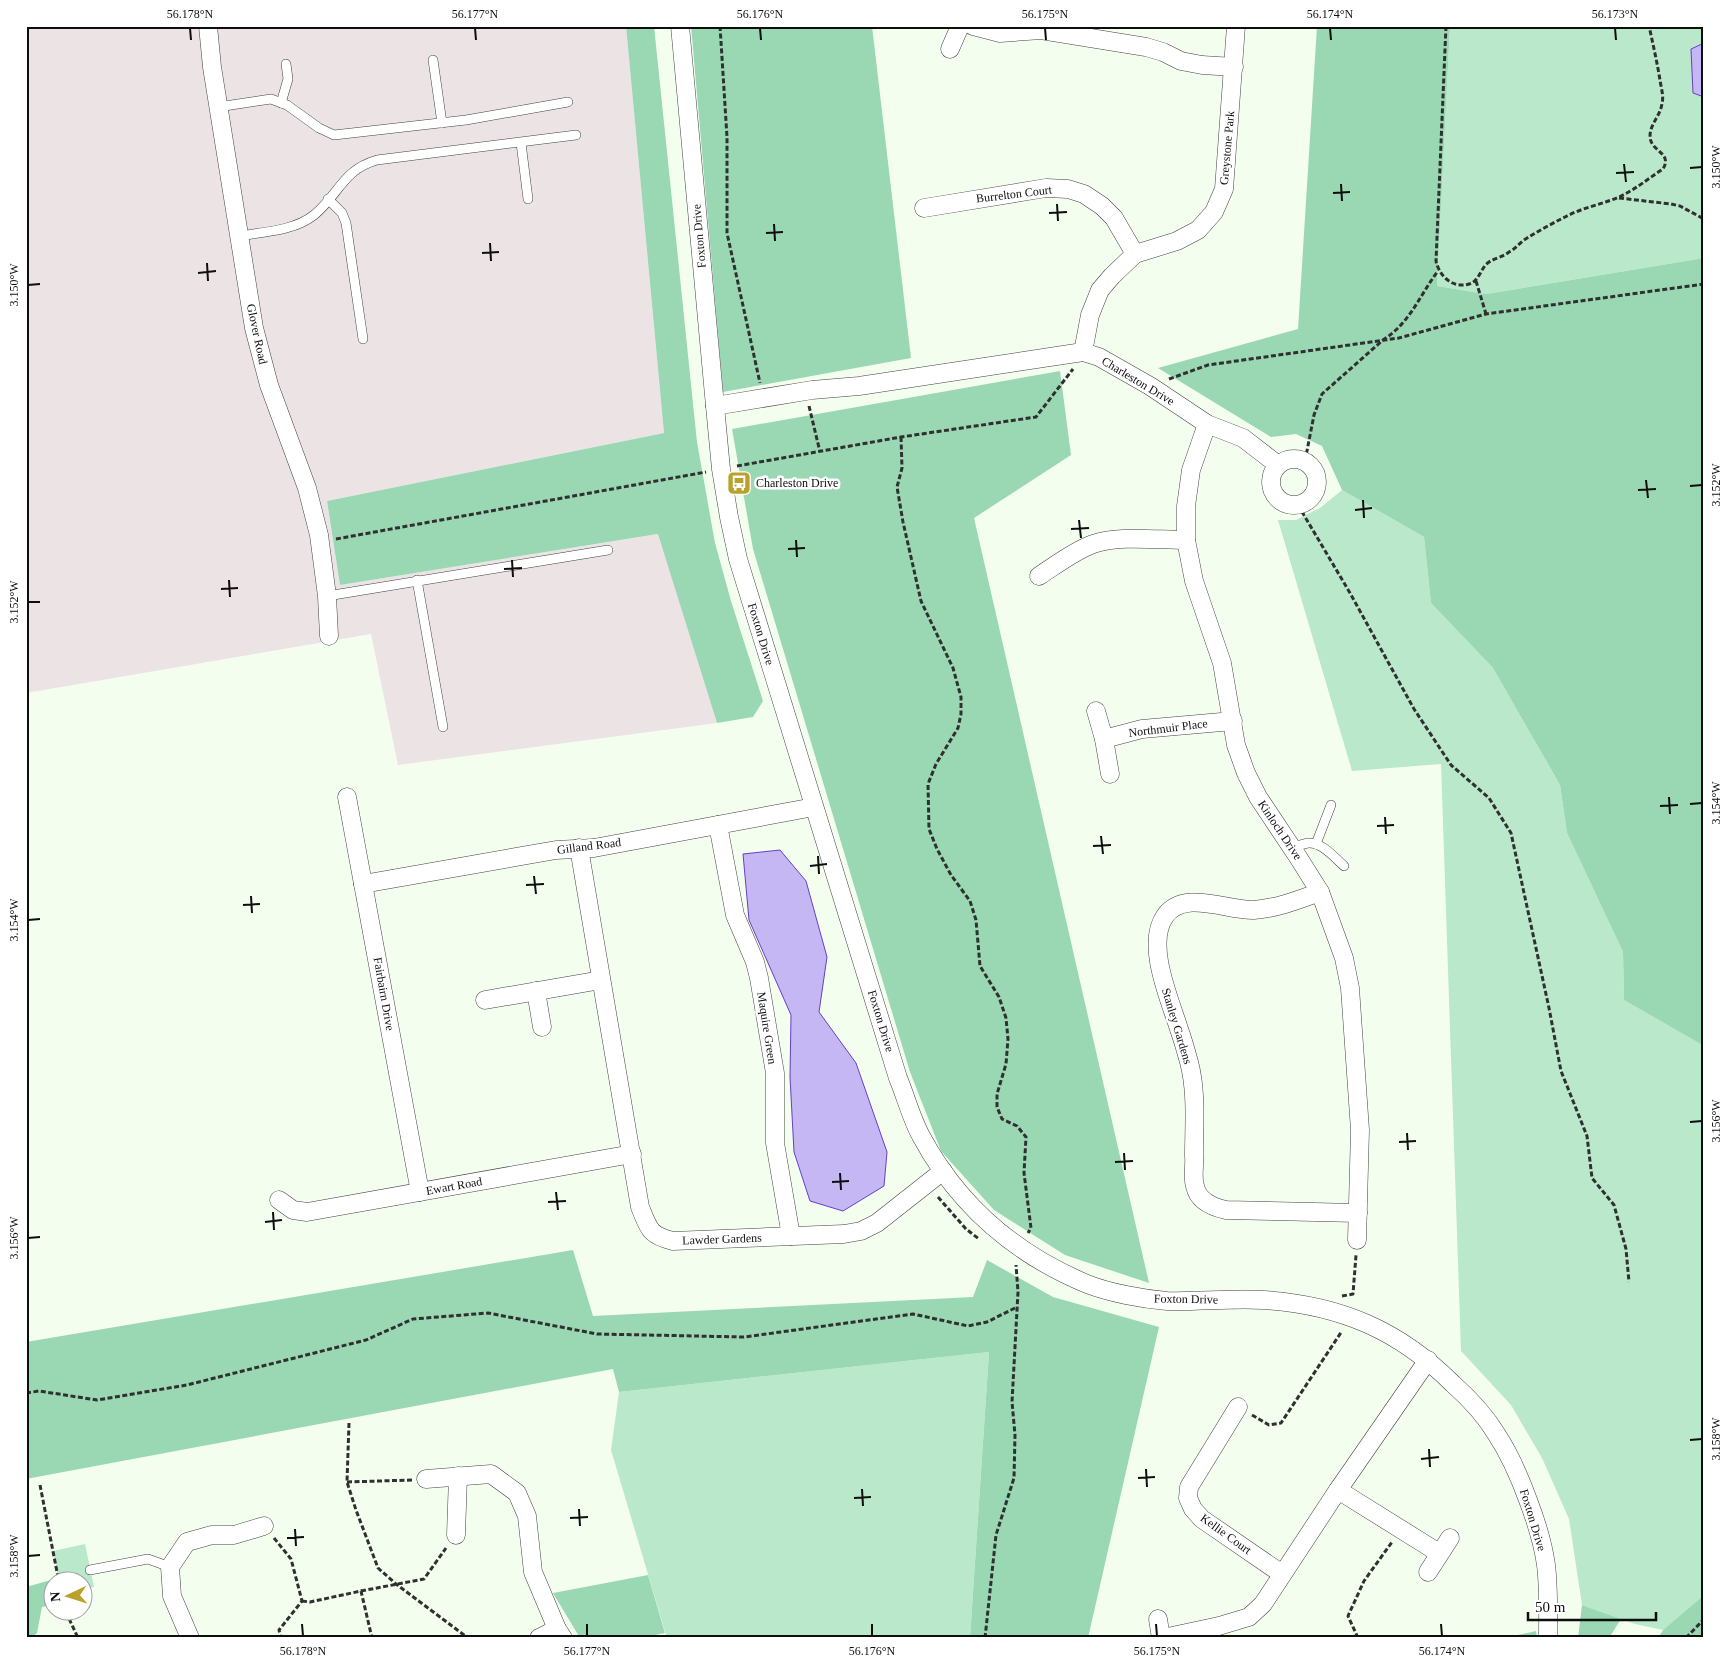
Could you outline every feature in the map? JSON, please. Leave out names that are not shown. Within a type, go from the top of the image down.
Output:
[{"type":"street","name":"Glover Road","points":[[208,26],[218,107],[254,328],[269,386],[307,488],[321,542],[329,636]]},
{"type":"street","name":"Foxton Drive","points":[[680,26],[721,469],[738,559],[898,1078],[920,1135],[943,1171],[985,1220],[1019,1249],[1089,1284],[1150,1299],[1169,1301],[1263,1300],[1332,1310],[1365,1322],[1395,1337],[1428,1360],[1476,1405],[1498,1435],[1520,1480],[1533,1513],[1546,1565],[1548,1638]]},
{"type":"street","points":[[950,49],[960,26]]},
{"type":"street","points":[[973,26],[1000,33],[1040,30],[1146,47],[1163,52],[1181,61],[1202,65],[1234,67]]},
{"type":"street","name":"Greystone Park","points":[[1083,352],[1090,315],[1100,290],[1112,276],[1135,254],[1177,241],[1198,230],[1214,212],[1224,190],[1236,26]]},
{"type":"street","name":"Burrelton Court","points":[[924,208],[1046,188],[1068,189],[1084,194],[1102,206],[1114,218],[1135,254]]},
{"type":"street","points":[[715,406],[805,391],[859,386],[1083,352]]},
{"type":"street","name":"Charleston Drive","points":[[1083,352],[1099,357],[1150,386],[1207,424],[1243,438],[1278,465]]},
{"type":"street","name":"Kinloch Drive","points":[[1207,424],[1191,470],[1186,506],[1186,540],[1194,581],[1222,663],[1236,745],[1246,772],[1258,797],[1320,892],[1344,958],[1350,988],[1360,1130],[1357,1240]]},
{"type":"street","points":[[1291,459],[1305,461],[1315,471],[1317,485],[1311,498],[1298,506],[1283,504],[1273,493],[1270,486],[1273,471],[1278,465],[1291,459]]},
{"type":"street","points":[[1039,576],[1079,551],[1102,542],[1112,540],[1186,540]]},
{"type":"street","points":[[1096,710],[1104,739],[1110,774]]},
{"type":"street","name":"Northmuir Place","points":[[1104,739],[1142,729],[1233,721]]},
{"type":"street","name":"Fairbairn Drive","points":[[347,797],[420,1192]]},
{"type":"street","name":"Gilland Road","points":[[363,884],[556,850],[594,848],[814,807]]},
{"type":"street","name":"Maquire Green","points":[[718,825],[735,915],[755,962],[759,978],[775,1073],[775,1143],[791,1236]]},
{"type":"street","name":"Lawder Gardens","points":[[579,848],[640,1207],[652,1232],[658,1238],[673,1241],[844,1234],[861,1230],[877,1223],[943,1171]]},
{"type":"street","name":"Stanley Gardens","points":[[1320,892],[1279,907],[1253,910],[1198,902],[1176,905],[1165,916],[1160,929],[1157,948],[1165,991],[1190,1065],[1194,1101],[1195,1186],[1202,1199],[1213,1208],[1226,1210],[1358,1213]]},
{"type":"street","points":[[485,1000],[601,980]]},
{"type":"street","points":[[536,991],[542,1027]]},
{"type":"street","name":"Ewart Road","points":[[279,1200],[293,1210],[307,1212],[632,1154]]},
{"type":"street","points":[[1158,1619],[1162,1638],[1219,1626],[1249,1617],[1263,1604],[1338,1490],[1428,1360]]},
{"type":"street","name":"Kellie Court","points":[[1238,1407],[1195,1475],[1189,1487],[1188,1498],[1193,1509],[1202,1518],[1282,1574]]},
{"type":"street","points":[[426,1479],[492,1474],[517,1493],[527,1516],[533,1572],[560,1633],[539,1638]]},
{"type":"street","points":[[456,1535],[458,1476]]},
{"type":"street","points":[[1338,1490],[1439,1553]]},
{"type":"street","points":[[190,1638],[172,1596],[170,1567],[187,1542],[212,1535],[234,1535],[264,1526]]},
{"type":"street","points":[[1428,1572],[1450,1538]]},
{"type":"lane","points":[[433,60],[442,123]]},
{"type":"lane","points":[[281,103],[288,79],[286,64]]},
{"type":"lane","points":[[218,107],[271,99],[287,105],[319,128],[334,135],[442,123],[568,102]]},
{"type":"lane","points":[[239,236],[294,225],[314,214],[354,170],[368,162],[576,135]]},
{"type":"lane","points":[[521,143],[528,199]]},
{"type":"lane","points":[[328,199],[342,213],[346,223],[363,339]]},
{"type":"lane","points":[[327,596],[608,550]]},
{"type":"lane","points":[[417,580],[443,728]]},
{"type":"lane","points":[[1316,844],[1332,805]]},
{"type":"lane","points":[[1292,848],[1307,843],[1316,844],[1344,866]]},
{"type":"lane","points":[[90,1570],[148,1559],[170,1567]]},
{"type":"path","points":[[720,26],[727,137],[727,232],[763,398]]},
{"type":"path","points":[[1446,26],[1436,247],[1438,270],[1445,279],[1454,284],[1469,284],[1476,281],[1488,262],[1511,251],[1533,235],[1569,215],[1617,198],[1663,169],[1666,158],[1651,143],[1650,137],[1662,105],[1663,97],[1648,26]]},
{"type":"path","points":[[1617,198],[1680,206],[1704,219]]},
{"type":"path","points":[[1305,461],[1314,415],[1322,394],[1407,320],[1438,270]]},
{"type":"path","points":[[1476,281],[1486,314]]},
{"type":"path","points":[[1150,386],[1208,365],[1398,338],[1486,314],[1704,284]]},
{"type":"path","points":[[321,542],[901,437],[1036,417],[1072,372],[1083,352]]},
{"type":"path","points":[[805,391],[820,452]]},
{"type":"path","points":[[901,437],[902,468],[898,487],[903,522],[921,600],[953,668],[961,697],[961,714],[958,728],[936,764],[928,784],[929,829],[951,875],[970,901],[976,920],[980,966],[999,997],[1006,1018],[1008,1040],[1006,1064],[997,1094],[997,1107],[1002,1119],[1017,1126],[1026,1137],[1024,1173],[1031,1228],[1019,1249],[1016,1266],[1017,1306],[1012,1402],[1015,1435],[1014,1478],[996,1535],[985,1638]]},
{"type":"path","points":[[1298,506],[1350,593],[1414,709],[1451,765],[1489,798],[1512,833],[1561,1071],[1586,1136],[1592,1178],[1614,1205],[1626,1250],[1629,1282]]},
{"type":"path","points":[[1332,1310],[1335,1298],[1352,1294],[1357,1240]]},
{"type":"path","points":[[26,1393],[40,1391],[97,1400],[187,1385],[366,1340],[413,1319],[488,1313],[597,1334],[744,1337],[914,1314],[968,1326],[988,1322],[1017,1306]]},
{"type":"path","points":[[1238,1407],[1269,1425],[1281,1423],[1345,1326]]},
{"type":"path","points":[[349,1423],[347,1482],[378,1568],[396,1584],[468,1638]]},
{"type":"path","points":[[347,1482],[426,1479]]},
{"type":"path","points":[[40,1485],[57,1572]]},
{"type":"path","points":[[264,1526],[291,1560],[302,1600]]},
{"type":"path","points":[[1358,1638],[1348,1616],[1364,1581],[1402,1529]]},
{"type":"path","points":[[302,1600],[310,1602],[424,1579],[456,1535]]},
{"type":"path","points":[[361,1591],[372,1638]]},
{"type":"path","points":[[281,1638],[279,1630],[302,1600]]},
{"type":"path","points":[[1686,1638],[1704,1619]]},
{"type":"path","points":[[71,1622],[78,1638]]},
{"type":"shaded area","points":[[26,26],[626,26],[664,433],[327,501],[340,585],[659,534],[717,723],[398,765],[371,634],[26,693]]},
{"type":"shaded area","points":[[1704,43],[1704,97],[1693,93],[1691,49]]},
{"type":"shaded area","points":[[780,850],[806,881],[827,957],[819,1012],[856,1063],[887,1152],[884,1186],[843,1211],[810,1201],[794,1152],[790,1077],[791,1015],[749,920],[743,854]]},
{"type":"green space","points":[[626,26],[654,26],[697,442],[715,543],[731,601],[763,701],[753,717],[717,723],[658,534],[340,585],[327,501],[664,433]]},
{"type":"green space","points":[[691,26],[872,26],[911,358],[723,392]]},
{"type":"green space","points":[[1317,26],[1450,26],[1437,286],[1486,294],[1704,258],[1704,1046],[1624,1000],[1623,952],[1567,833],[1560,785],[1493,668],[1431,603],[1424,537],[1342,490],[1322,446],[1296,434],[1271,437],[1158,368],[1298,329]]},
{"type":"green space","points":[[1450,26],[1704,26],[1704,258],[1486,294],[1437,286]]},
{"type":"green space","points":[[1060,371],[1071,455],[974,518],[1149,1283],[1065,1255],[994,1210],[941,1151],[910,1072],[753,549],[732,429]]},
{"type":"green space","points":[[1342,490],[1424,537],[1431,603],[1493,668],[1560,785],[1567,833],[1623,952],[1624,1000],[1704,1046],[1704,1595],[1663,1630],[1635,1624],[1582,1605],[1569,1519],[1542,1458],[1511,1405],[1461,1351],[1441,764],[1352,771],[1278,520],[1296,520],[1320,508]]},
{"type":"green space","points":[[573,1250],[593,1316],[973,1297],[987,1260],[1053,1297],[1159,1327],[1088,1638],[970,1638],[989,1352],[619,1392],[613,1369],[26,1479],[26,1342]]},
{"type":"green space","points":[[989,1352],[970,1638],[667,1638],[611,1450],[619,1392]]},
{"type":"green space","points":[[85,1544],[91,1572],[57,1572],[53,1551]]},
{"type":"green space","points":[[648,1575],[665,1633],[640,1638],[580,1638],[553,1593]]},
{"type":"green space","points":[[42,1582],[42,1607],[37,1633],[31,1638],[26,1638],[26,1587]]},
{"type":"green space","points":[[1704,1595],[1704,1638],[1658,1638],[1663,1630]]},
{"type":"green space","points":[[1582,1605],[1621,1619],[1609,1638],[1578,1638]]},
{"type":"green space","points":[[1536,1631],[1537,1638],[1504,1638]]},
{"type":"place","name":"Charleston Drive","points":[[739,483]]}]
